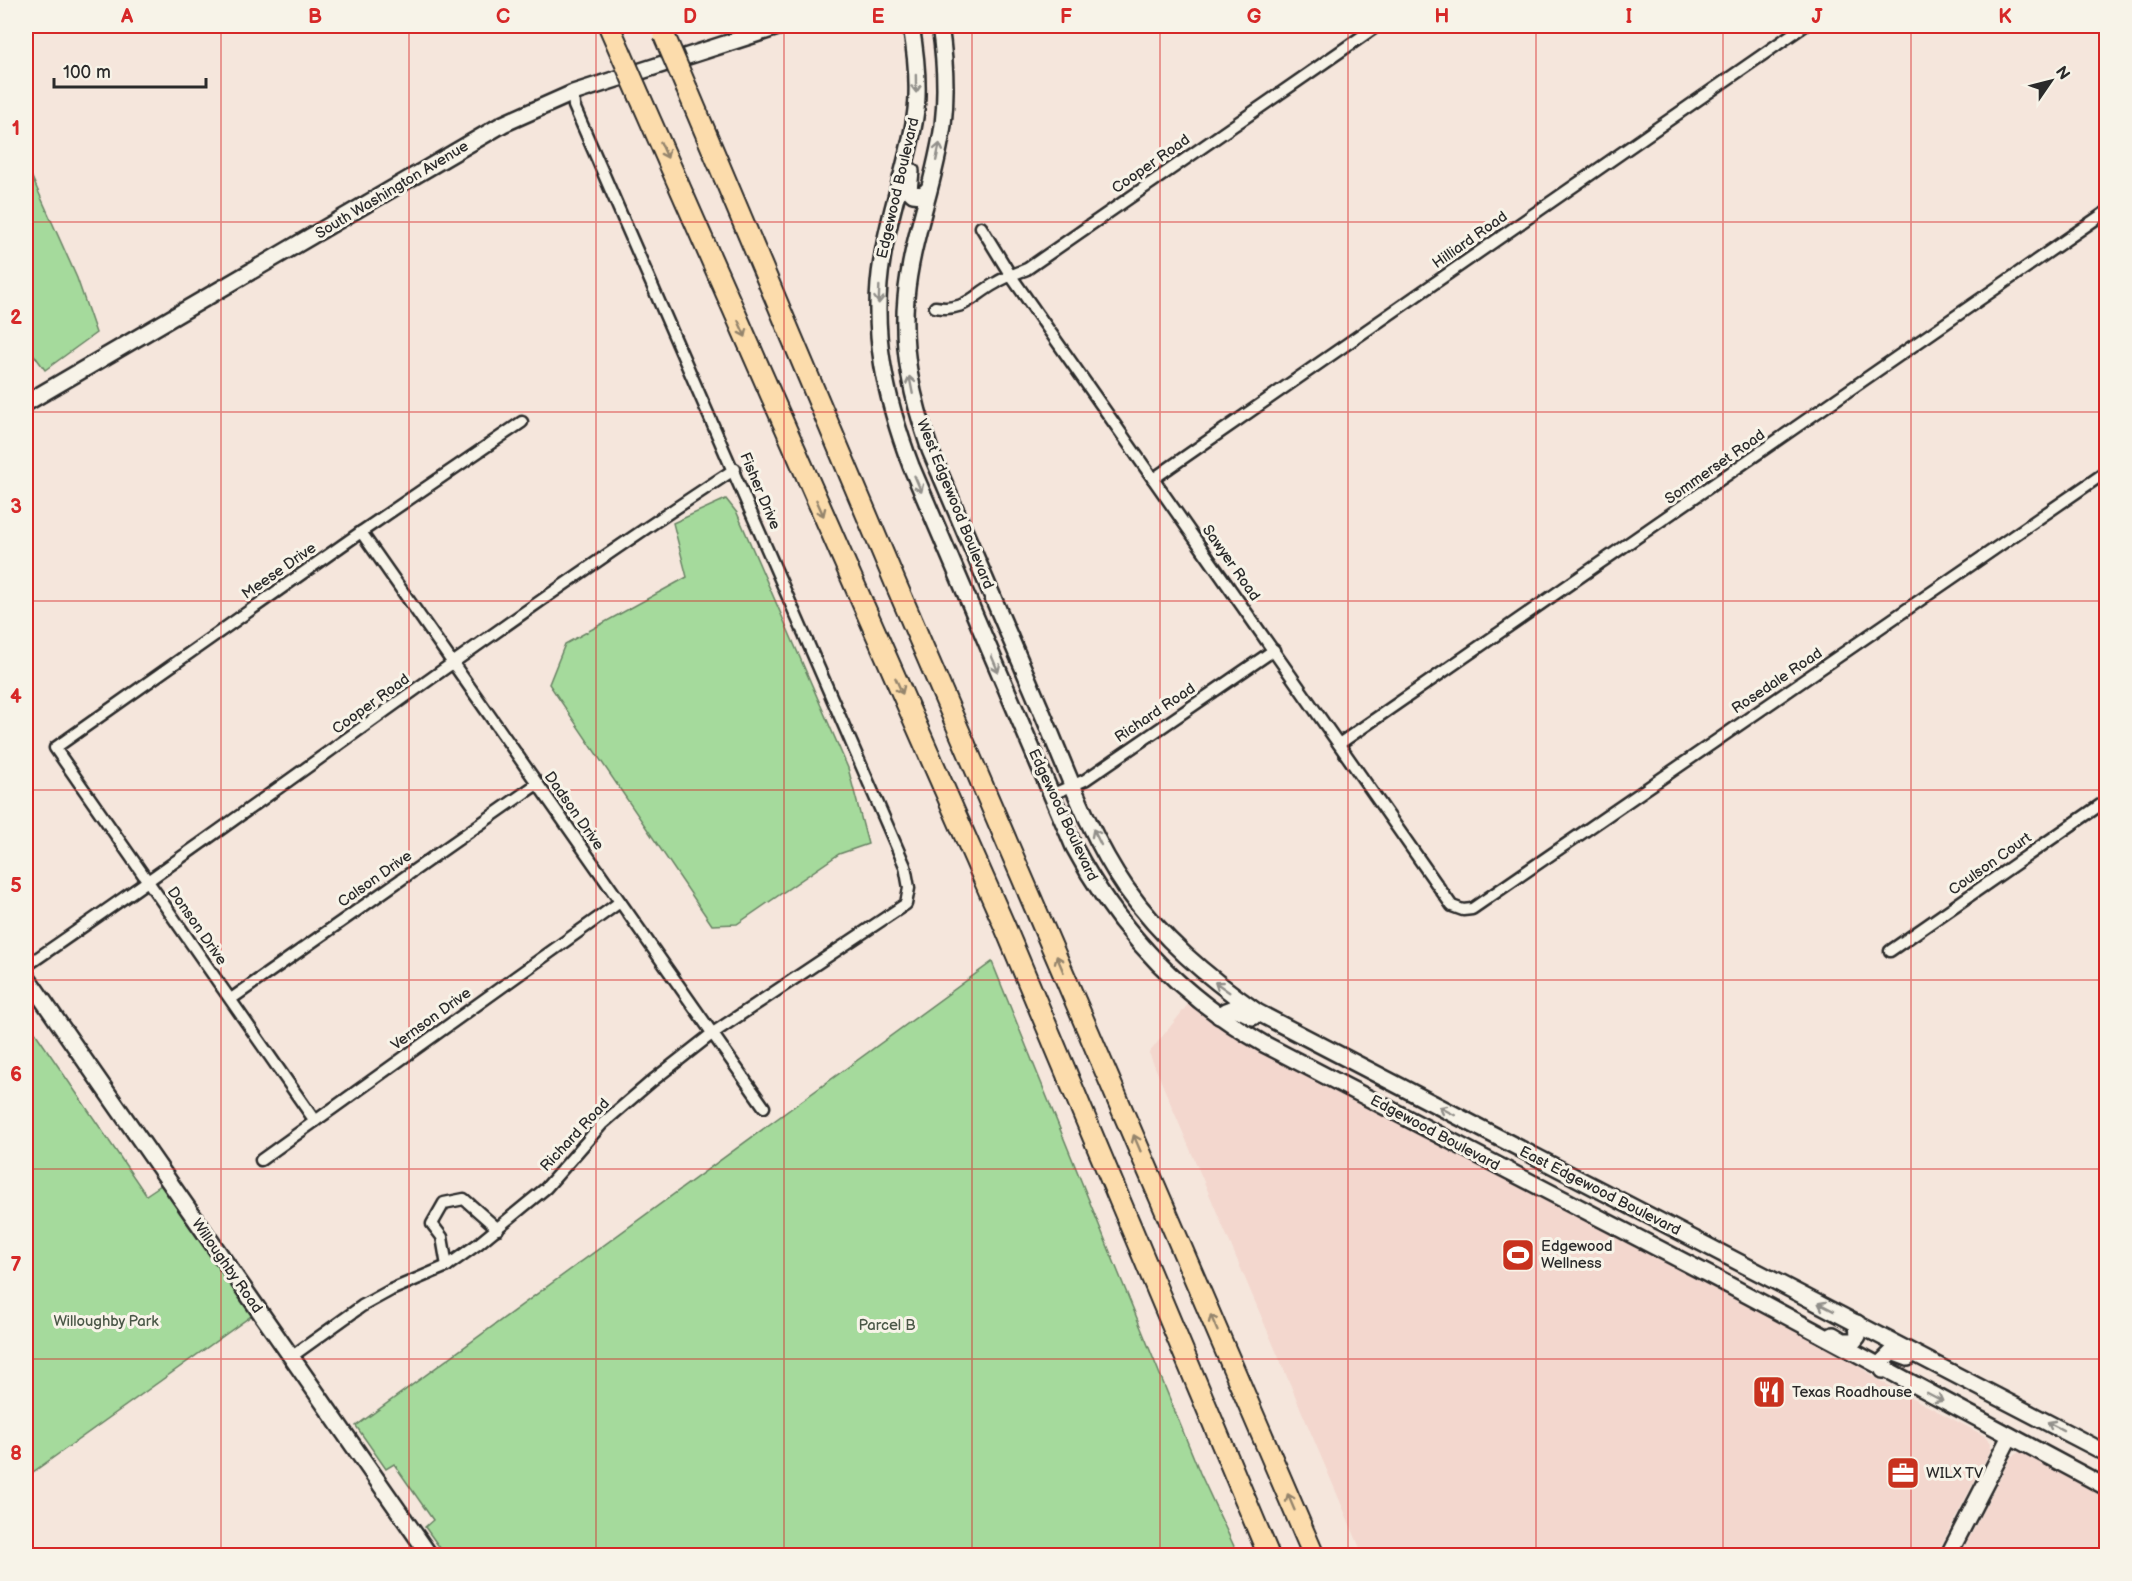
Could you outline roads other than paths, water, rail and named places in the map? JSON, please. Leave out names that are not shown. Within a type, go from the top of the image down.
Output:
[{"type":"highway","points":[[609,26],[1005,927],[1269,1556]]},
{"type":"highway","points":[[662,30],[917,632],[1314,1556]]},
{"type":"street","name":"South Washington Avenue","points":[[26,403],[503,124],[573,93],[781,26]]},
{"type":"street","name":"Edgewood Boulevard","points":[[910,26],[916,55],[916,116],[881,262],[879,337],[884,380],[892,417],[910,466],[1051,795],[1090,876],[1126,930],[1180,986],[1219,1016],[1310,1068],[1723,1282],[1883,1370]]},
{"type":"street","name":"West Edgewood Boulevard","points":[[940,26],[946,90],[941,134],[916,231],[906,300],[905,337],[917,412],[930,450],[1073,785],[1105,853],[1126,887]]},
{"type":"street","name":"Cooper Road","points":[[935,307],[952,310],[1027,269],[1377,26]]},
{"type":"street","name":"Hilliard Road","points":[[1153,479],[1804,26]]},
{"type":"street","name":"Fisher Drive","points":[[573,93],[574,106],[735,470],[905,866],[909,888],[906,904]]},
{"type":"street","points":[[916,116],[920,132],[909,190],[913,194],[922,195],[928,190]]},
{"type":"street","name":"Sommerset Road","points":[[1339,744],[2106,213]]},
{"type":"street","name":"Sawyer Road","points":[[981,227],[1011,276],[1452,906],[1462,910]]},
{"type":"street","name":"Meese Drive","points":[[55,748],[361,532],[522,422]]},
{"type":"street","name":"Cooper Road","points":[[26,966],[148,882],[633,536],[735,470]]},
{"type":"street","name":"Rosedale Road","points":[[1462,910],[1472,909],[2106,472]]},
{"type":"street","name":"Dadson Drive","points":[[361,532],[764,1107]]},
{"type":"street","name":"Richard Road","points":[[1051,795],[1073,785],[1274,650]]},
{"type":"street","name":"Donson Drive","points":[[55,748],[315,1121]]},
{"type":"street","name":"Calson Drive","points":[[231,999],[537,784]]},
{"type":"street","name":"Coulson Court","points":[[1890,951],[2106,801]]},
{"type":"street","name":"East Edgewood Boulevard","points":[[1126,887],[1176,948],[1208,977],[1257,1012],[2106,1453]]},
{"type":"street","name":"Vernson Drive","points":[[261,1160],[620,902]]},
{"type":"street","name":"Richard Road","points":[[291,1357],[362,1306],[391,1290],[447,1266],[498,1229],[546,1188],[602,1124],[713,1033],[906,904]]},
{"type":"street","name":"Willoughby Road","points":[[26,976],[429,1556]]},
{"type":"street","points":[[1219,1016],[1224,1010],[1241,1010],[1296,1043],[1315,1043]]},
{"type":"street","points":[[1310,1068],[1323,1066],[1382,1097],[1390,1097],[1399,1086]]},
{"type":"street","points":[[1451,1141],[1458,1135],[1472,1134],[1533,1166],[1550,1166]]},
{"type":"street","points":[[447,1266],[441,1237],[432,1224],[444,1203],[464,1199],[498,1229]]},
{"type":"street","points":[[1723,1282],[1728,1276],[1738,1274],[1785,1296],[1803,1296]]},
{"type":"street","points":[[1780,1315],[1801,1318],[1848,1342],[1858,1336],[1857,1323]]},
{"type":"street","points":[[2003,1399],[1984,1398],[1898,1353],[1892,1352],[1882,1362],[1883,1370],[2106,1487]]},
{"type":"street","points":[[1948,1556],[2010,1436]]},
{"type":"street","points":[[2058,1462],[2076,1461],[2106,1478]]},
{"type":"place","name":"Edgewood Wellness","points":[[1518,1255]]},
{"type":"place","name":"Texas Roadhouse","points":[[1769,1392]]},
{"type":"place","name":"WILX TV","points":[[1903,1473]]},
{"type":"park label","name":"Willoughby Park","points":[[106,1321]]},
{"type":"park label","name":"Parcel B","points":[[887,1325]]}]
